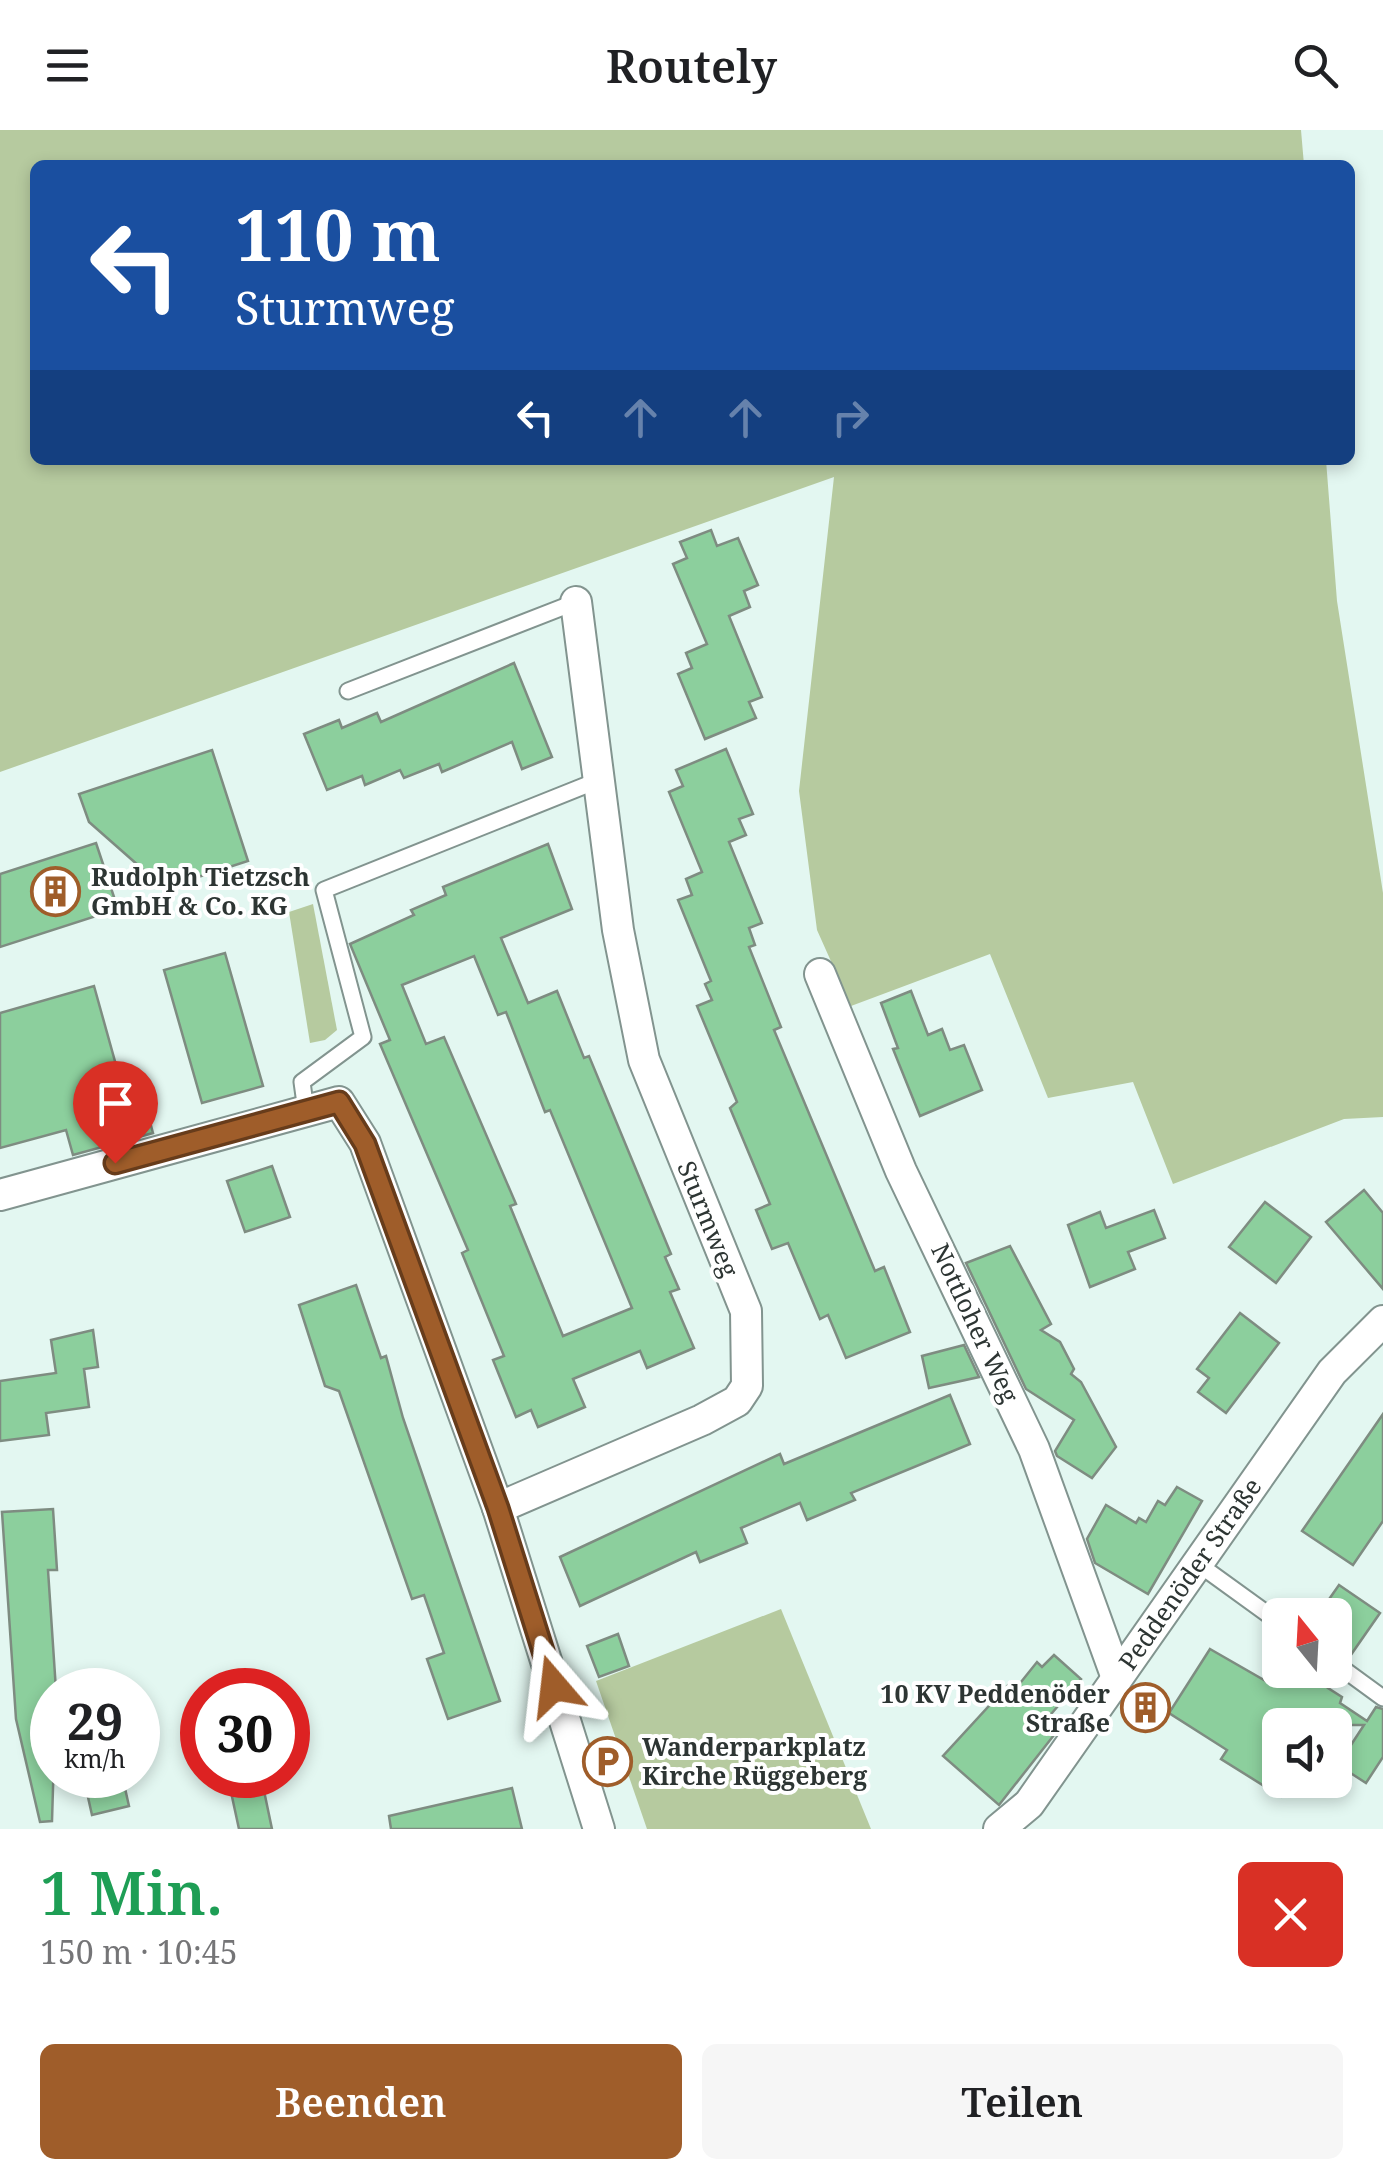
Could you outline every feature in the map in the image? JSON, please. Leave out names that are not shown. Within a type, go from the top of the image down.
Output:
[{"type":"street","name":"Sturmweg","points":[[498,1508],[702,1420],[737,1401],[747,1386],[746,1312],[644,1060],[618,930],[576,602]]},
{"type":"street","name":"Nottloher Weg","points":[[820,974],[901,1172],[1034,1449],[1118,1678]]},
{"type":"street","points":[[0,1195],[339,1102],[365,1144],[498,1508],[599,1829]]},
{"type":"street","name":"Peddenöder Straße","points":[[999,1829],[1028,1804],[1332,1372],[1383,1321]]},
{"type":"lane","name":"Sturmweg","points":[[348,691],[576,602]]},
{"type":"lane","points":[[306,1111],[302,1082],[363,1038],[324,890],[598,780]]},
{"type":"lane","points":[[1198,1563],[1262,1610]]},
{"type":"lane","points":[[1352,1675],[1383,1698]]},
{"type":"green space","points":[[0,130],[1301,130],[1304,160],[30,160],[30,465],[1326,465],[1337,601],[1383,893],[1383,1117],[1344,1119],[1173,1184],[1133,1082],[1048,1098],[990,954],[851,1006],[817,930],[799,791],[834,477],[0,772]]},
{"type":"green space","points":[[313,904],[337,1030],[325,1040],[310,1043],[289,912]]},
{"type":"green space","points":[[781,1609],[871,1829],[647,1829],[596,1681]]},
{"type":"building","points":[[711,530],[717,546],[738,538],[758,585],[744,591],[750,607],[729,616],[762,697],[749,702],[756,718],[705,739],[678,674],[692,668],[686,653],[707,644],[673,564],[687,558],[680,542]]},
{"type":"building","points":[[514,663],[552,757],[522,769],[512,742],[442,772],[439,764],[404,778],[400,770],[365,785],[362,776],[327,790],[304,734],[339,720],[342,728],[377,713],[381,722]]},
{"type":"building","points":[[726,749],[753,814],[739,819],[746,835],[729,842],[762,923],[749,928],[755,945],[749,947],[781,1027],[774,1030],[875,1271],[884,1267],[910,1332],[846,1358],[828,1315],[820,1319],[788,1243],[772,1249],[756,1210],[770,1204],[730,1108],[737,1102],[697,1006],[712,1000],[705,984],[711,981],[678,900],[692,895],[686,879],[702,872],[669,792],[683,786],[676,770]]},
{"type":"building","points":[[212,750],[248,861],[164,888],[89,822],[79,794]]},
{"type":"building","name":"Rudolph Tietzsch GmbH & Co. KG","points":[[96,843],[118,909],[0,947],[0,874]]},
{"type":"building","points":[[548,844],[572,909],[501,938],[528,1003],[557,991],[584,1058],[589,1056],[671,1254],[665,1257],[679,1289],[670,1292],[694,1348],[647,1368],[640,1351],[573,1379],[585,1407],[538,1427],[531,1410],[516,1417],[493,1360],[504,1356],[462,1253],[468,1250],[380,1044],[390,1040],[350,944],[414,915],[411,910],[446,895],[443,887]],"holes":[[[474,956],[498,1015],[506,1012],[545,1112],[550,1110],[632,1308],[563,1336],[510,1206],[516,1204],[444,1037],[426,1044],[402,985]]]},
{"type":"building","points":[[225,953],[263,1086],[202,1103],[164,970]]},
{"type":"building","points":[[94,986],[128,1108],[145,1103],[153,1133],[73,1155],[66,1130],[0,1148],[0,1013]]},
{"type":"building","points":[[911,991],[928,1035],[942,1029],[950,1050],[964,1045],[982,1090],[920,1116],[893,1049],[898,1048],[881,1003]]},
{"type":"building","points":[[272,1166],[290,1217],[245,1232],[227,1181]]},
{"type":"building","points":[[1364,1190],[1383,1213],[1383,1289],[1326,1222]]},
{"type":"building","points":[[1265,1202],[1311,1237],[1276,1283],[1229,1247]]},
{"type":"building","points":[[1154,1210],[1165,1238],[1128,1252],[1135,1269],[1090,1287],[1068,1225],[1100,1212],[1106,1228]]},
{"type":"building","points":[[1010,1246],[1051,1324],[1041,1330],[1060,1342],[1074,1369],[1071,1374],[1081,1382],[1116,1447],[1092,1478],[1057,1456],[1055,1451],[1074,1420],[1026,1389],[966,1263]]},
{"type":"building","points":[[356,1285],[381,1358],[386,1356],[403,1418],[500,1701],[448,1719],[427,1659],[444,1653],[424,1595],[412,1599],[339,1391],[325,1386],[299,1305]]},
{"type":"building","points":[[1240,1313],[1279,1343],[1226,1413],[1198,1392],[1209,1378],[1197,1369]]},
{"type":"building","points":[[93,1330],[98,1367],[84,1369],[89,1407],[46,1413],[49,1435],[0,1441],[0,1381],[56,1373],[51,1340]]},
{"type":"building","points":[[964,1345],[979,1377],[929,1388],[922,1356]]},
{"type":"building","points":[[950,1395],[970,1444],[851,1493],[855,1500],[807,1520],[800,1503],[741,1528],[747,1543],[700,1562],[696,1552],[580,1606],[560,1557],[780,1454],[784,1464]]},
{"type":"building","points":[[1383,1414],[1383,1521],[1353,1565],[1302,1531]]},
{"type":"building","points":[[1177,1487],[1202,1501],[1148,1594],[1095,1563],[1087,1539],[1106,1505],[1136,1523],[1139,1518],[1146,1522],[1158,1501],[1165,1505]]},
{"type":"building","points":[[53,1509],[57,1570],[48,1570],[55,1668],[30,1668],[30,1779],[16,1719],[2,1512]]},
{"type":"building","points":[[1339,1585],[1380,1613],[1352,1653],[1352,1598],[1330,1598]]},
{"type":"building","points":[[618,1634],[629,1666],[599,1677],[587,1646]]},
{"type":"building","points":[[1210,1649],[1262,1679],[1262,1688],[1328,1688],[1342,1697],[1340,1703],[1348,1708],[1262,1708],[1262,1785],[1221,1759],[1227,1750],[1169,1713]]},
{"type":"building","points":[[1054,1655],[1081,1679],[1046,1720],[1058,1730],[999,1805],[943,1756],[1011,1682],[1017,1687],[1037,1662],[1042,1667]]},
{"type":"building","points":[[1376,1707],[1383,1709],[1383,1757],[1366,1783],[1352,1774],[1352,1743],[1364,1725],[1352,1725],[1352,1711],[1367,1721]]},
{"type":"building","points":[[512,1788],[522,1829],[391,1829],[389,1816]]},
{"type":"building","points":[[34,1798],[53,1798],[52,1821],[40,1822]]},
{"type":"building","points":[[88,1798],[127,1798],[129,1806],[92,1815]]},
{"type":"building","points":[[232,1798],[266,1798],[272,1829],[239,1829]]},
{"type":"place","name":"Rudolph Tietzsch GmbH & Co. KG","points":[[56,891]]},
{"type":"place","name":"10 KV Peddenöder Straße","points":[[1145,1708]]},
{"type":"place","name":"Wanderparkplatz Kirche Rüggeberg","points":[[607,1761]]},
{"type":"route","points":[[115,1163],[339,1102],[365,1144],[498,1508],[554,1686]]}]
